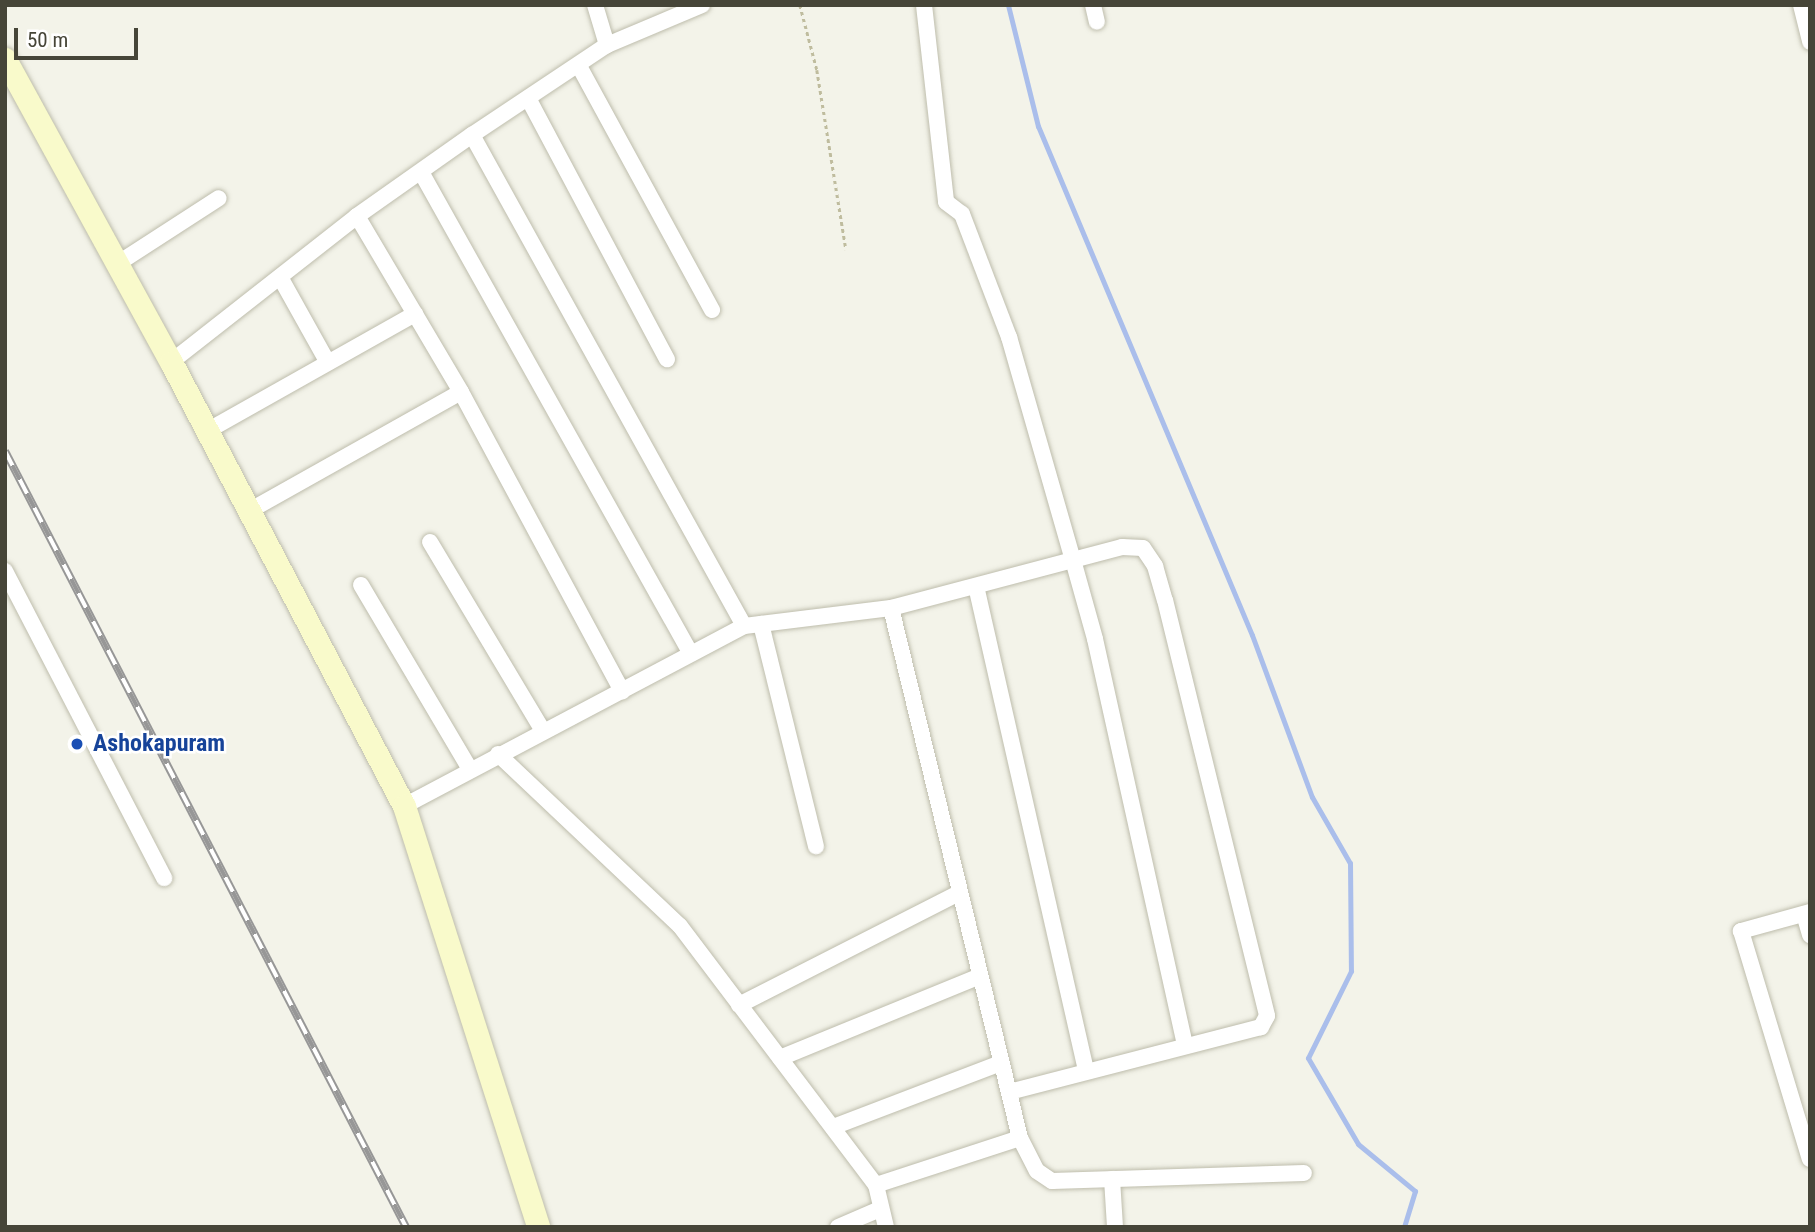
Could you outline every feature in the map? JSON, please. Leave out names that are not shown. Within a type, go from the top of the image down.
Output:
[{"type":"street","points":[[595,5],[607,44]]},
{"type":"street","points":[[171,362],[357,216],[607,44],[702,5]]},
{"type":"street","points":[[925,5],[946,202],[962,215],[1009,338],[1073,560],[1095,639],[1185,1045]]},
{"type":"street","points":[[1093,5],[1097,22]]},
{"type":"street","points":[[1801,5],[1810,42]]},
{"type":"street","points":[[5,59],[171,362],[404,806],[538,1227]]},
{"type":"street","points":[[579,65],[712,310]]},
{"type":"street","points":[[528,98],[667,359]]},
{"type":"street","points":[[472,135],[744,626]]},
{"type":"street","points":[[421,172],[691,654]]},
{"type":"street","points":[[117,264],[219,198]]},
{"type":"street","points":[[357,216],[461,392],[622,691]]},
{"type":"street","points":[[280,277],[328,363]]},
{"type":"street","points":[[207,431],[415,314]]},
{"type":"street","points":[[249,511],[461,392]]},
{"type":"street","points":[[430,542],[543,731]]},
{"type":"street","points":[[404,806],[744,626],[891,608],[1122,547],[1143,548],[1155,566],[1267,1016],[1261,1027],[1086,1069],[1009,1092]]},
{"type":"street","points":[[5,571],[164,878]]},
{"type":"street","points":[[360,585],[470,769]]},
{"type":"street","points":[[976,586],[1086,1069]]},
{"type":"street","points":[[891,608],[1020,1138],[1042,1178],[1112,1179],[1304,1173]]},
{"type":"street","points":[[761,624],[816,846]]},
{"type":"street","points":[[498,754],[680,926],[876,1185],[886,1227]]},
{"type":"street","points":[[740,1004],[959,893]]},
{"type":"street","points":[[1810,935],[1807,913],[1741,931],[1810,1159]]},
{"type":"street","points":[[780,1058],[980,976]]},
{"type":"street","points":[[833,1128],[1001,1063]]},
{"type":"street","points":[[876,1185],[1020,1138]]},
{"type":"street","points":[[1112,1179],[1115,1227]]},
{"type":"street","points":[[838,1227],[880,1209]]},
{"type":"path","points":[[800,5],[817,69],[846,250]]},
{"type":"waterway","points":[[1008,5],[1038,126],[1252,635],[1312,797],[1350,863],[1351,971],[1308,1058],[1358,1144],[1415,1191],[1404,1227]]},
{"type":"railway","points":[[5,451],[406,1227]]},
{"type":"place","name":"Ashokapuram","points":[[77,744]]}]
